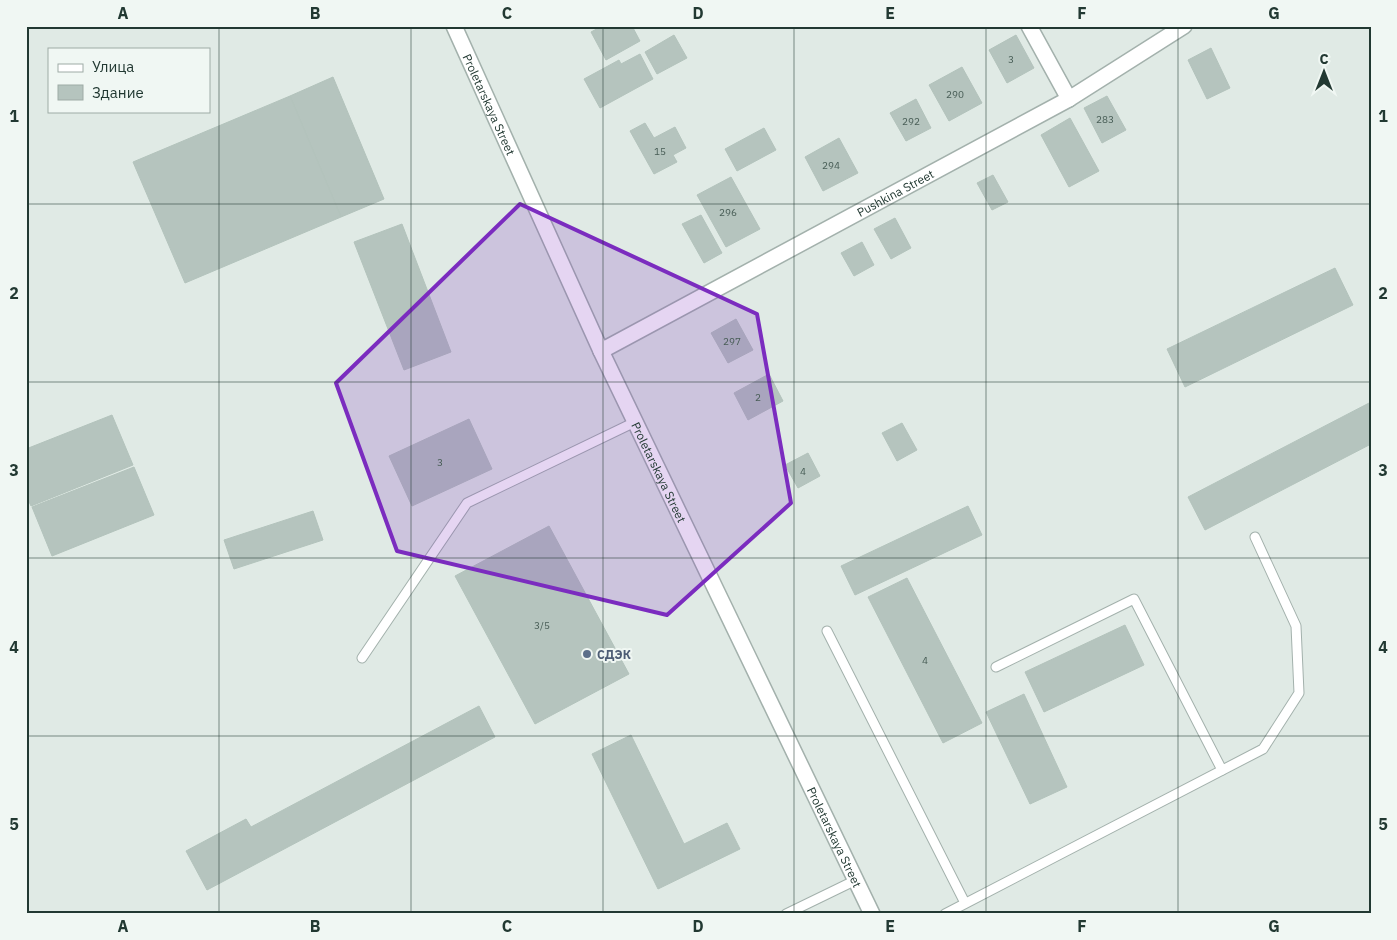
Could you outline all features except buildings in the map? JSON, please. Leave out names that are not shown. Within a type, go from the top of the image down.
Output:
[{"type":"street","name":"Proletarskaya Street","points":[[454,26],[601,351],[872,914]]},
{"type":"street","points":[[1029,26],[1069,99]]},
{"type":"street","name":"Pushkina Street","points":[[601,351],[1069,99],[1184,26]]},
{"type":"lane","points":[[362,658],[466,503],[635,422]]},
{"type":"lane","points":[[945,914],[1263,749],[1299,693],[1296,626],[1255,537]]},
{"type":"lane","points":[[996,666],[1134,599],[1222,770]]},
{"type":"lane","points":[[827,631],[965,903]]},
{"type":"lane","points":[[786,914],[856,880]]},
{"type":"highlighted area","points":[[520,204],[757,314],[791,503],[667,615],[397,551],[336,383]]},
{"type":"place","name":"СДЭК","points":[[587,654]]}]
